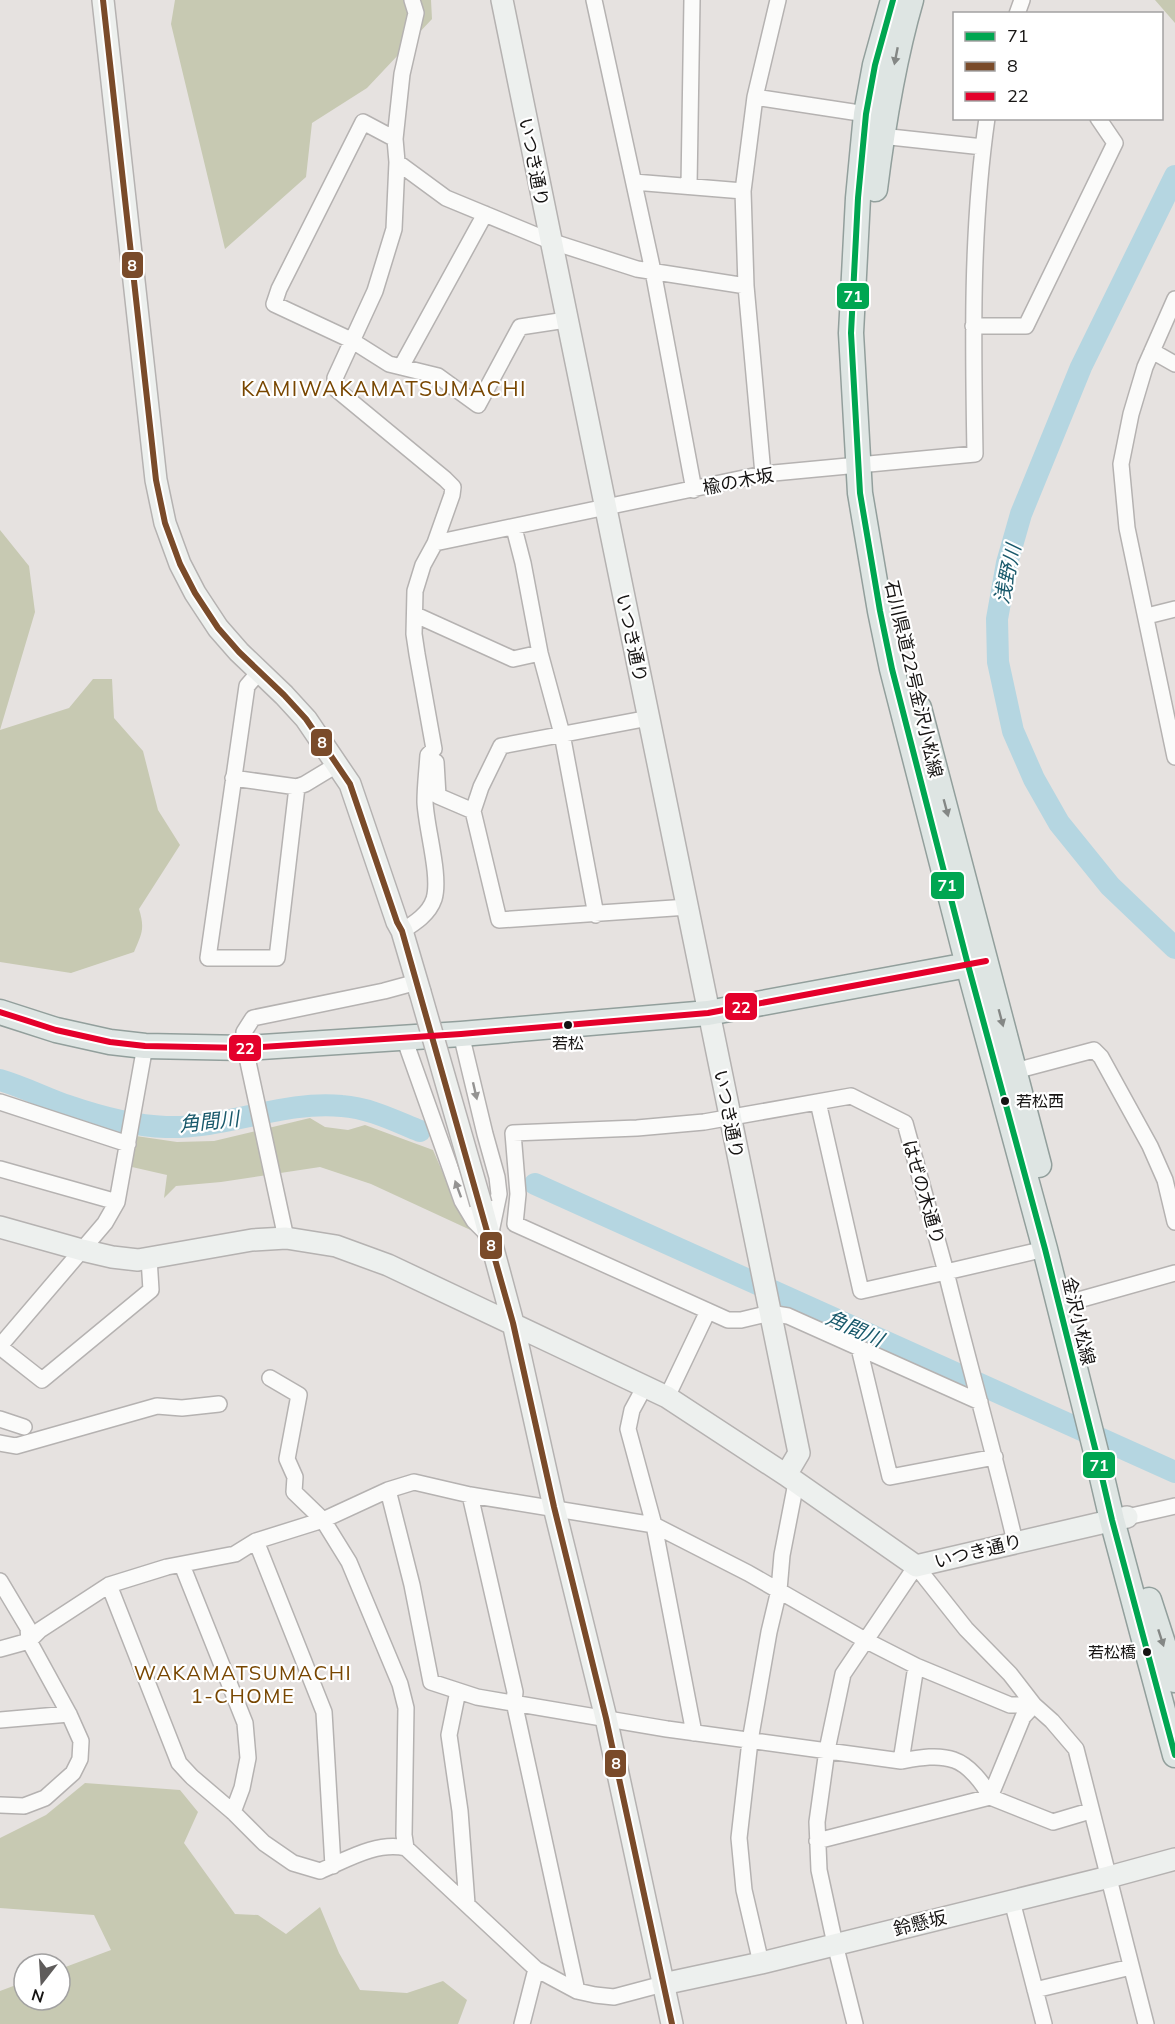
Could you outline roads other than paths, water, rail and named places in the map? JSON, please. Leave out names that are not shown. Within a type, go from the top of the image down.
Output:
[{"type":"main road","points":[[865,465],[851,333],[858,198],[866,114],[875,65],[893,0]]},
{"type":"main road","points":[[0,1012],[79,1036],[145,1046],[245,1048],[461,1034],[708,1013],[977,963],[890,657],[860,493],[865,465],[872,208],[881,136],[898,45],[911,0]]},
{"type":"main road","name":"金沢小松線","points":[[977,963],[1015,1071],[1075,1301],[1096,1422]]},
{"type":"main road","name":"金沢小松線","points":[[977,963],[1045,1249],[1096,1422],[1175,1755]]},
{"type":"main road","name":"金沢小松線","points":[[1119,1518],[1142,1579],[1175,1680]]},
{"type":"street","points":[[103,0],[156,480],[165,523],[180,564],[195,593],[218,628],[306,719],[350,784],[402,931],[513,1323],[554,1507],[606,1718],[672,2024]]},
{"type":"street","points":[[412,0],[416,13],[402,74],[395,139],[397,162],[394,229],[375,291],[335,378],[336,389],[453,488],[435,543],[423,565],[415,591],[414,634],[435,749],[438,796],[473,811]]},
{"type":"street","name":"いつき通り","points":[[501,0],[769,1306]]},
{"type":"street","points":[[594,0],[653,271],[694,490]]},
{"type":"street","points":[[689,186],[692,0]]},
{"type":"street","points":[[763,474],[746,286],[743,191],[755,97],[778,0]]},
{"type":"street","points":[[755,97],[866,114]]},
{"type":"street","points":[[987,120],[976,235],[973,326],[1026,326],[1115,143],[1099,120]]},
{"type":"street","points":[[395,139],[363,122],[284,279],[274,304],[351,340],[389,364],[438,376],[478,405],[520,327],[566,320]]},
{"type":"street","points":[[881,136],[983,147]]},
{"type":"street","points":[[397,162],[446,198],[550,242],[637,269],[746,286]]},
{"type":"street","points":[[634,182],[743,191]]},
{"type":"street","points":[[401,367],[485,214]]},
{"type":"street","points":[[1175,299],[1145,367],[1131,414],[1121,464],[1127,528],[1175,757]]},
{"type":"street","name":"楡の木坂","points":[[435,543],[763,474],[975,454],[973,326]]},
{"type":"street","points":[[1152,351],[1175,364]]},
{"type":"street","points":[[514,528],[523,562],[540,653],[562,734],[596,915]]},
{"type":"street","points":[[1147,616],[1175,609]]},
{"type":"street","points":[[416,615],[513,659],[540,653]]},
{"type":"street","points":[[260,671],[247,686],[208,958],[276,958],[297,787]]},
{"type":"street","points":[[649,718],[501,746],[481,787],[473,811],[499,920],[688,907]]},
{"type":"street","points":[[402,931],[423,917],[434,899],[436,883],[425,802],[428,755],[435,749]]},
{"type":"street","points":[[233,778],[297,787],[338,765]]},
{"type":"street","points":[[286,1238],[245,1048],[244,1032],[253,1018],[384,991],[418,987]]},
{"type":"street","points":[[461,1034],[497,1177],[499,1194],[490,1237]]},
{"type":"street","points":[[404,1038],[462,1201],[474,1221],[490,1237]]},
{"type":"street","points":[[145,1046],[117,1202],[105,1223],[0,1346],[42,1380],[151,1290],[149,1258]]},
{"type":"street","points":[[1015,1071],[1094,1050],[1101,1058],[1150,1146],[1165,1180],[1175,1222]]},
{"type":"street","name":"はぜの木通り","points":[[708,1311],[515,1224],[518,1194],[513,1133],[637,1128],[729,1119],[851,1096],[905,1123],[995,1457],[1015,1542]]},
{"type":"street","points":[[0,1102],[129,1139]]},
{"type":"street","points":[[818,1102],[861,1291],[1045,1249]]},
{"type":"street","points":[[0,1169],[117,1202]]},
{"type":"street","name":"いつき通り","points":[[0,1227],[82,1250],[138,1260],[252,1240],[286,1238],[336,1246],[388,1265],[667,1396],[791,1478],[916,1566],[1119,1518]]},
{"type":"street","points":[[1075,1301],[1175,1274]]},
{"type":"street","points":[[667,1396],[708,1311],[728,1320],[741,1320],[769,1306]]},
{"type":"street","points":[[769,1306],[859,1348],[978,1397]]},
{"type":"street","points":[[761,1962],[744,1890],[739,1838],[750,1741],[769,1632],[779,1590],[791,1478],[799,1453],[769,1306]]},
{"type":"street","points":[[859,1348],[890,1477],[995,1457]]},
{"type":"street","points":[[270,1377],[299,1395],[287,1458],[295,1477],[294,1492],[323,1520],[349,1562],[402,1692],[406,1708],[404,1835],[406,1848]]},
{"type":"street","points":[[645,1386],[632,1410],[628,1428],[654,1525],[694,1733]]},
{"type":"street","points":[[0,1443],[16,1446],[157,1406],[182,1408],[219,1404]]},
{"type":"street","points":[[0,1419],[24,1426]]},
{"type":"street","points":[[0,1649],[29,1641],[40,1630],[109,1585],[167,1567],[236,1554],[256,1541],[323,1520],[388,1490],[414,1482],[470,1494],[654,1525],[779,1590],[865,1640],[916,1665],[1010,1705],[1034,1705]]},
{"type":"street","points":[[388,1490],[412,1585],[431,1682],[477,1697],[694,1733],[902,1761],[927,1757],[954,1760],[982,1782],[990,1797]]},
{"type":"street","points":[[470,1494],[515,1692],[514,1702],[577,1991]]},
{"type":"street","points":[[1119,1518],[1175,1506]]},
{"type":"street","points":[[256,1541],[324,1712],[333,1866]]},
{"type":"street","points":[[182,1565],[245,1723],[248,1758],[242,1788],[233,1812]]},
{"type":"street","points":[[855,2024],[819,1870],[817,1822],[827,1750],[843,1674],[916,1566],[966,1629],[1010,1674],[1034,1705],[1052,1721],[1076,1749],[1146,2024]]},
{"type":"street","points":[[0,1581],[28,1628],[29,1641],[69,1714],[81,1741],[80,1759],[73,1773],[45,1798],[24,1806],[0,1805]]},
{"type":"street","points":[[109,1585],[179,1763],[264,1843],[293,1863],[320,1871],[358,1854],[396,1846],[406,1848],[536,1969],[577,1991],[614,1997],[663,1984]]},
{"type":"street","points":[[902,1761],[916,1665]]},
{"type":"street","points":[[458,1691],[450,1734],[460,1810],[467,1904]]},
{"type":"street","points":[[990,1797],[1023,1717],[1034,1705]]},
{"type":"street","points":[[0,1720],[69,1714]]},
{"type":"street","points":[[817,1841],[990,1797],[1053,1822],[1090,1811]]},
{"type":"street","name":"鈴懸坂","points":[[663,1984],[1012,1901],[1175,1859]]},
{"type":"street","points":[[1012,1901],[1044,2024]]},
{"type":"street","points":[[1035,1990],[1131,1967]]},
{"type":"street","points":[[522,2024],[536,1969]]},
{"type":"waterway","name":"浅野川","points":[[1175,176],[1081,367],[1021,514],[1007,563],[997,619],[998,662],[1013,731],[1034,779],[1059,823],[1110,886],[1175,948]]},
{"type":"waterway","name":"角間川","points":[[0,1080],[80,1110],[141,1125],[166,1127],[211,1124],[298,1107],[320,1105],[362,1109],[420,1131]]},
{"type":"waterway","name":"角間川","points":[[535,1184],[1175,1472]]},
{"type":"place","name":"若松","points":[[568,1025]]},
{"type":"place","name":"若松西","points":[[1005,1101]]},
{"type":"place","name":"若松橋","points":[[1147,1652]]},
{"type":"district","name":"KAMIWAKAMATSUMACHI","points":[[384,388]]},
{"type":"district","name":"WAKAMATSUMACHI 1-CHOME","points":[[243,1684]]}]
